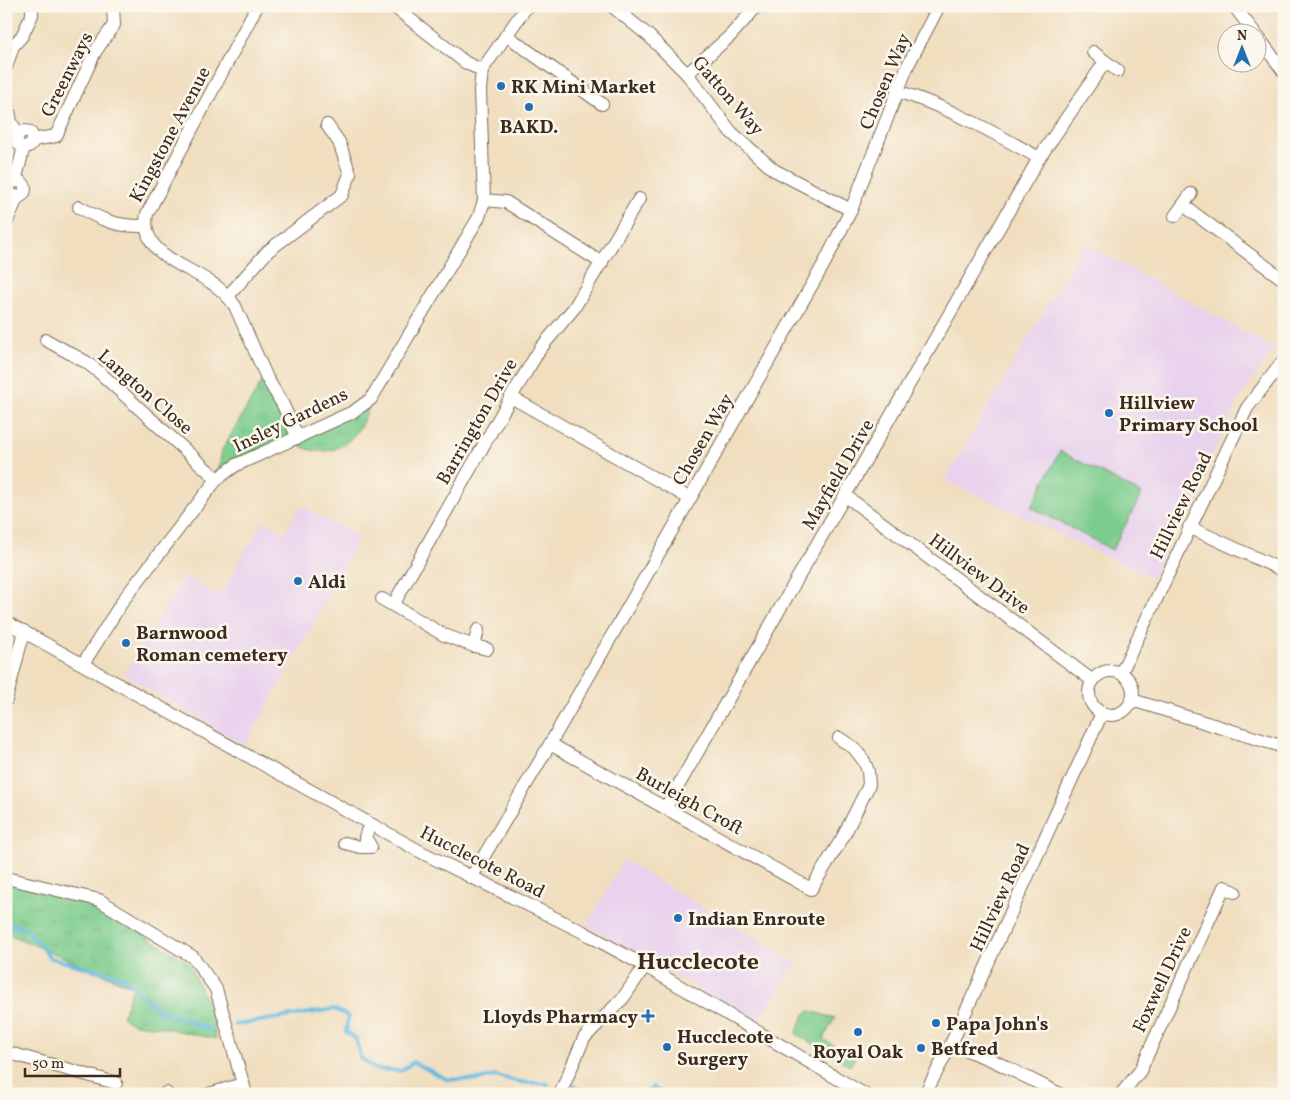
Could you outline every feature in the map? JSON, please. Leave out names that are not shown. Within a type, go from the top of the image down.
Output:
[{"type":"street","points":[[6,66],[13,46],[22,36],[32,15],[32,6]]},
{"type":"street","name":"Greenways","points":[[6,93],[11,122],[18,134],[30,133],[28,144],[56,136],[95,52],[114,25],[113,6]]},
{"type":"street","name":"Kingstone Avenue","points":[[258,6],[147,214],[145,226],[156,247],[170,260],[213,283],[228,296],[235,306],[267,378],[283,405],[298,438]]},
{"type":"street","points":[[393,6],[466,63],[482,70],[527,6]]},
{"type":"street","name":"Gatton Way","points":[[612,6],[649,36],[687,74],[731,132],[774,170],[851,210]]},
{"type":"street","points":[[687,74],[730,36],[757,6]]},
{"type":"street","name":"Chosen Way","points":[[471,878],[550,744],[820,270],[851,210],[897,91],[939,6]]},
{"type":"street","points":[[1234,6],[1248,16],[1250,22]]},
{"type":"street","points":[[506,36],[602,104]]},
{"type":"street","points":[[1268,50],[1284,72]]},
{"type":"street","points":[[1093,52],[1118,71]]},
{"type":"street","name":"Mayfield Drive","points":[[666,807],[1039,158],[1105,62]]},
{"type":"street","name":"Insley Gardens","points":[[83,664],[124,599],[217,478],[236,465],[353,412],[371,399],[479,217],[484,200],[480,90],[482,70]]},
{"type":"street","points":[[897,91],[923,99],[979,124],[1039,158]]},
{"type":"street","points":[[228,296],[268,251],[342,195],[350,174],[340,142],[327,125]]},
{"type":"street","points":[[6,223],[18,196],[23,194],[25,188],[21,182],[15,181],[28,144]]},
{"type":"street","points":[[1175,216],[1191,194]]},
{"type":"street","name":"Barrington Drive","points":[[474,646],[444,635],[387,602],[540,349],[574,308],[639,199]]},
{"type":"street","points":[[484,200],[506,202],[602,263]]},
{"type":"street","points":[[1182,205],[1284,280]]},
{"type":"street","points":[[79,207],[106,222],[125,227],[145,226]]},
{"type":"street","name":"Langton Close","points":[[46,340],[99,372],[217,478]]},
{"type":"street","name":"Hillview Road","points":[[1121,673],[1247,408],[1284,360]]},
{"type":"street","points":[[511,397],[689,498]]},
{"type":"street","name":"Hillview Drive","points":[[846,496],[1093,681]]},
{"type":"street","points":[[1190,527],[1284,571]]},
{"type":"street","name":"Hucclecote Road","points":[[6,622],[370,824],[471,878],[583,932],[646,966],[864,1094]]},
{"type":"street","points":[[478,630],[474,646],[487,649]]},
{"type":"street","points":[[6,700],[24,631]]},
{"type":"street","points":[[1108,671],[1121,673],[1130,681],[1132,700],[1120,713],[1102,713],[1097,710],[1090,699],[1089,691],[1093,681],[1097,676],[1108,671]]},
{"type":"street","points":[[1132,700],[1284,747]]},
{"type":"street","name":"Hillview Road","points":[[925,1094],[951,1044],[1102,713]]},
{"type":"street","name":"Burleigh Croft","points":[[550,744],[812,889],[867,792],[868,771],[858,743],[838,738]]},
{"type":"street","points":[[345,843],[360,847],[371,847],[365,837],[370,824]]},
{"type":"street","points":[[6,878],[99,900],[194,957],[216,989],[244,1089],[209,1094]]},
{"type":"street","name":"Foxwell Drive","points":[[1121,1094],[1140,1071],[1224,888]]},
{"type":"street","points":[[560,1094],[584,1038],[623,998],[646,966]]},
{"type":"street","points":[[951,1044],[994,1061],[1060,1094]]},
{"type":"street","points":[[6,1052],[116,1083]]},
{"type":"shaded area","name":"Hillview Primary School","points":[[1084,243],[1275,349],[1243,393],[1152,578],[945,480]]},
{"type":"shaded area","points":[[301,506],[359,537],[330,595],[245,746],[124,674],[185,576],[219,596],[263,521],[284,533]]},
{"type":"shaded area","points":[[623,860],[797,963],[757,1022],[587,926]]},
{"type":"green space","points":[[267,373],[297,440],[371,399],[365,417],[350,440],[334,449],[316,451],[291,442],[217,479],[222,450]]},
{"type":"green space","points":[[1060,451],[1142,494],[1112,550],[1031,507]]},
{"type":"green space","points":[[6,882],[93,904],[188,962],[212,1013],[216,1039],[161,1027],[134,1024],[122,1017],[133,987],[6,933]]},
{"type":"green space","points":[[810,1011],[835,1018],[823,1039],[855,1058],[850,1066],[796,1034],[804,1015]]},
{"type":"waterway","points":[[6,923],[26,929],[51,958],[124,978],[160,1011],[209,1029]]},
{"type":"waterway","points":[[235,1025],[334,1009],[348,1016],[346,1032],[356,1039],[360,1057],[375,1069],[401,1071],[413,1062],[446,1079],[478,1080],[495,1076],[521,1082],[548,1084]]},
{"type":"waterway","points":[[574,1085],[586,1094]]},
{"type":"waterway","points":[[645,1094],[653,1087],[662,1094]]},
{"type":"place","name":"RK Mini Market","points":[[501,86]]},
{"type":"place","name":"BAKD.","points":[[529,107]]},
{"type":"place","name":"Hillview Primary School","points":[[1109,413]]},
{"type":"place","name":"Aldi","points":[[298,581]]},
{"type":"place","name":"Barnwood Roman cemetery","points":[[126,643]]},
{"type":"place","name":"Indian Enroute","points":[[678,918]]},
{"type":"place","name":"Lloyds Pharmacy","points":[[648,1016]]},
{"type":"place","name":"Papa John's","points":[[936,1023]]},
{"type":"place","name":"Royal Oak","points":[[858,1032]]},
{"type":"place","name":"Hucclecote Surgery","points":[[667,1047]]},
{"type":"place","name":"Betfred","points":[[921,1048]]},
{"type":"district","name":"Hucclecote","points":[[698,961]]}]
